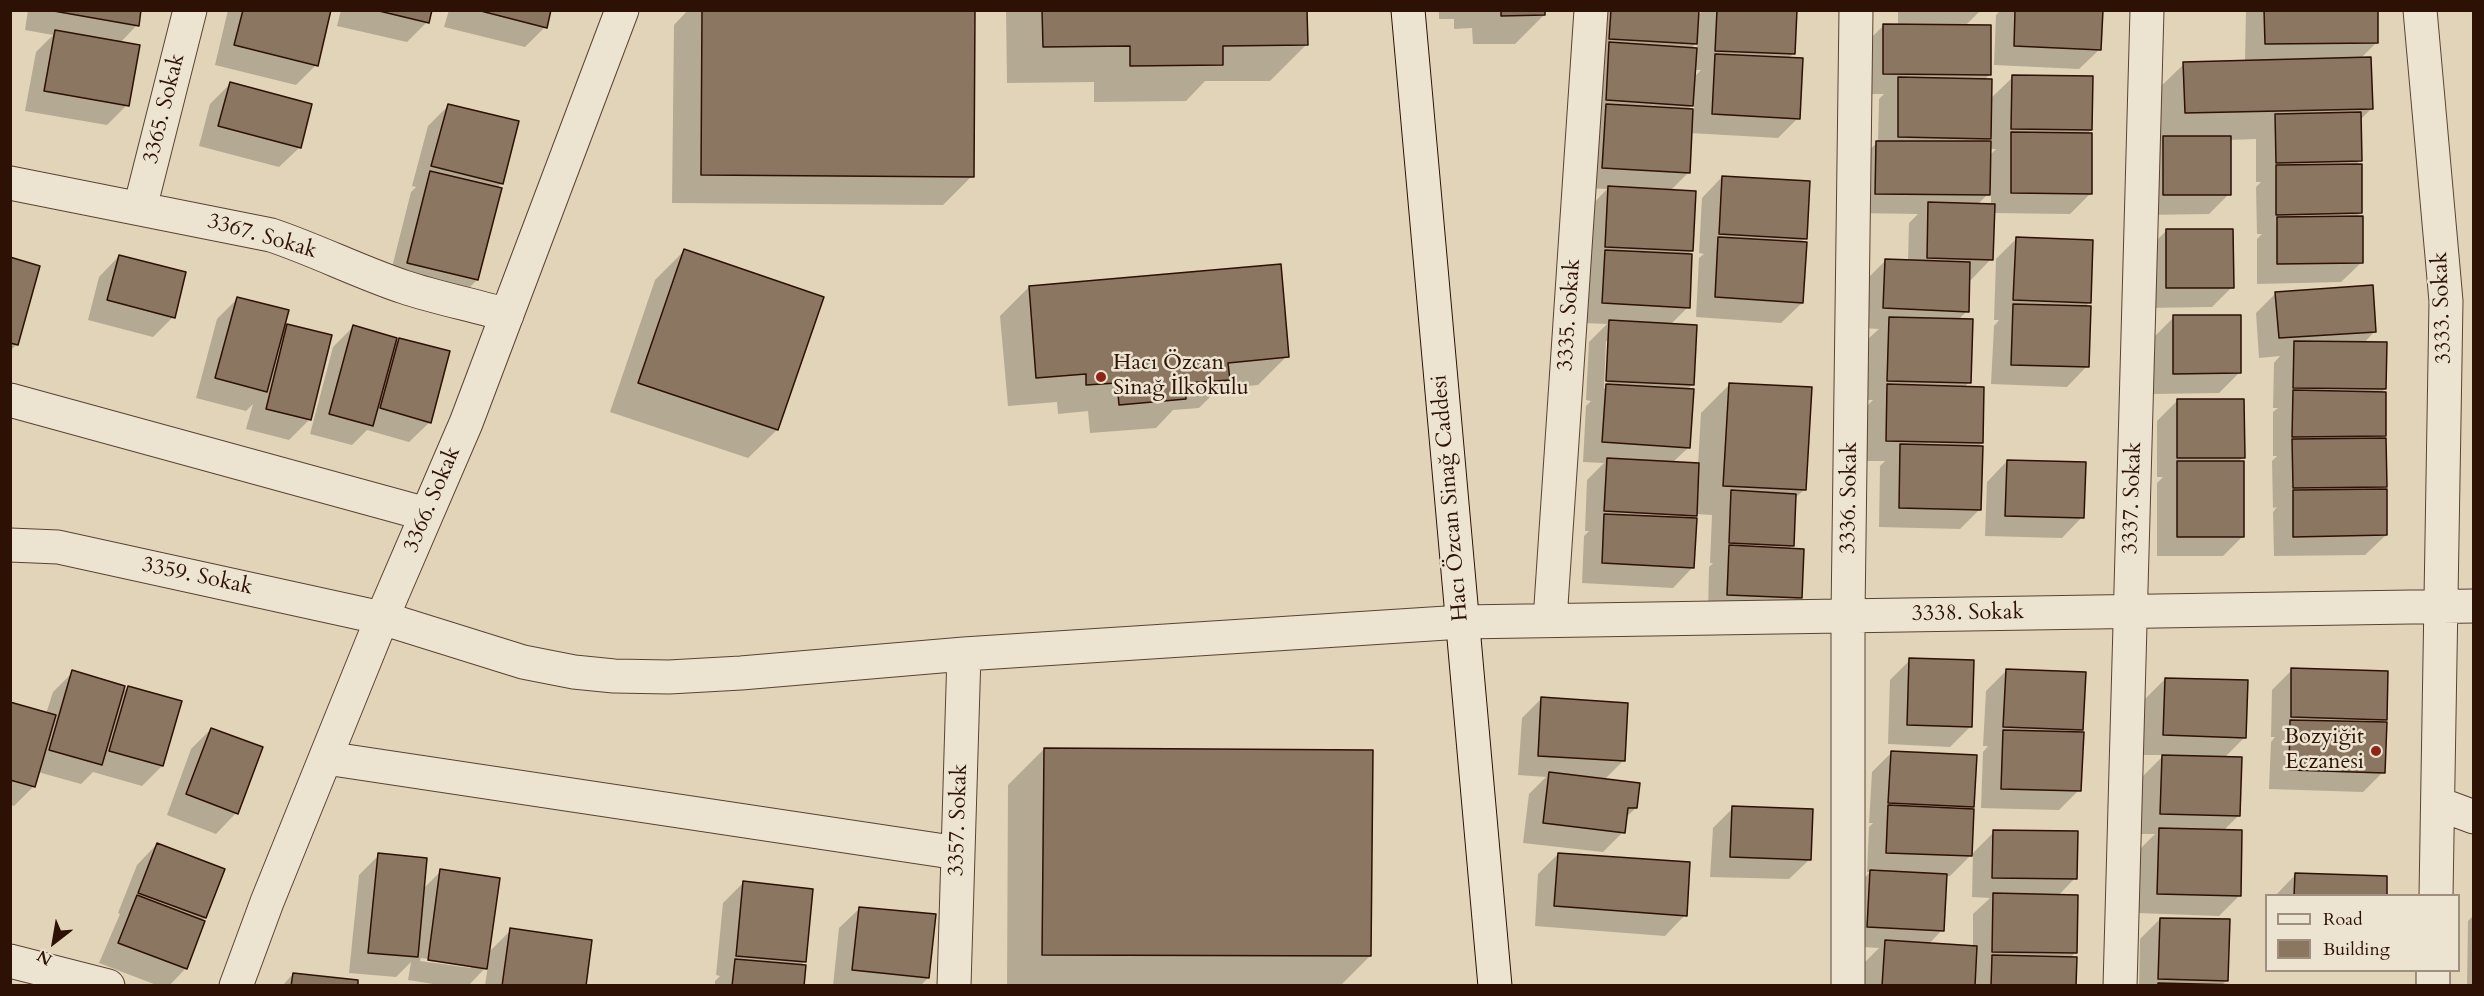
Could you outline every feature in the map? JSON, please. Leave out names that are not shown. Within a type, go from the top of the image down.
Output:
[{"type":"street","name":"3365. Sokak","points":[[141,208],[190,10]]},
{"type":"street","name":"3366. Sokak","points":[[236,986],[382,618],[466,423],[622,10]]},
{"type":"street","name":"Hacı Özcan Sinağ Caddesi","points":[[1408,10],[1496,986]]},
{"type":"street","name":"3335. Sokak","points":[[1550,620],[1591,10]]},
{"type":"street","name":"3336. Sokak","points":[[1848,986],[1848,615],[1856,10]]},
{"type":"street","name":"3337. Sokak","points":[[2120,986],[2147,10]]},
{"type":"street","name":"3333. Sokak","points":[[2420,10],[2460,301],[2440,607],[2436,894]]},
{"type":"street","name":"3367. Sokak","points":[[10,183],[271,235],[406,288],[507,315]]},
{"type":"street","points":[[10,400],[426,514]]},
{"type":"street","name":"3359. Sokak","points":[[10,545],[58,547],[382,618],[479,650],[574,672],[614,676],[669,677],[964,654]]},
{"type":"street","name":"3338. Sokak","points":[[964,654],[1462,622],[2474,606]]},
{"type":"street","name":"3357. Sokak","points":[[954,986],[964,654]]},
{"type":"street","points":[[326,758],[958,853]]},
{"type":"street","points":[[2439,804],[2474,817]]},
{"type":"street","points":[[10,961],[108,986]]},
{"type":"building","points":[[48,10],[141,10],[139,26]]},
{"type":"building","points":[[243,10],[331,10],[318,66],[234,45]]},
{"type":"building","points":[[375,10],[432,10],[429,23]]},
{"type":"building","points":[[477,10],[551,10],[547,28]]},
{"type":"building","points":[[702,10],[975,10],[974,177],[701,175]]},
{"type":"building","points":[[1042,10],[1307,10],[1308,45],[1223,46],[1223,65],[1130,66],[1130,46],[1043,47]]},
{"type":"building","points":[[1501,10],[1545,10],[1545,15],[1501,16]]},
{"type":"building","points":[[1611,10],[1699,10],[1697,44],[1609,39]]},
{"type":"building","points":[[1717,10],[1797,10],[1795,54],[1715,51]]},
{"type":"building","points":[[2015,10],[2103,10],[2101,50],[2014,46]]},
{"type":"building","points":[[2264,10],[2378,10],[2378,43],[2265,44]]},
{"type":"building","points":[[1883,24],[1991,25],[1991,75],[1883,74]]},
{"type":"building","points":[[55,30],[140,45],[129,106],[44,91]]},
{"type":"building","points":[[1609,42],[1697,48],[1693,106],[1606,100]]},
{"type":"building","points":[[1715,54],[1803,58],[1800,119],[1712,114]]},
{"type":"building","points":[[2371,57],[2373,109],[2185,113],[2183,62]]},
{"type":"building","points":[[2012,75],[2093,76],[2092,130],[2011,129]]},
{"type":"building","points":[[1898,77],[1992,79],[1991,139],[1898,137]]},
{"type":"building","points":[[230,82],[312,104],[301,148],[218,126]]},
{"type":"building","points":[[448,104],[519,121],[503,184],[431,166]]},
{"type":"building","points":[[1606,104],[1693,109],[1690,173],[1602,168]]},
{"type":"building","points":[[2361,112],[2362,161],[2276,163],[2275,114]]},
{"type":"building","points":[[2011,132],[2092,133],[2092,194],[2011,193]]},
{"type":"building","points":[[2163,136],[2231,136],[2231,195],[2163,195]]},
{"type":"building","points":[[1876,141],[1991,141],[1990,195],[1875,194]]},
{"type":"building","points":[[2362,164],[2362,213],[2276,215],[2276,165]]},
{"type":"building","points":[[430,171],[502,188],[478,280],[407,263]]},
{"type":"building","points":[[1722,176],[1810,181],[1807,239],[1719,234]]},
{"type":"building","points":[[1608,186],[1696,191],[1693,251],[1605,247]]},
{"type":"building","points":[[1928,202],[1995,204],[1993,260],[1927,258]]},
{"type":"building","points":[[2363,216],[2363,263],[2277,264],[2277,217]]},
{"type":"building","points":[[2166,229],[2233,229],[2234,288],[2166,288]]},
{"type":"building","points":[[1718,237],[1807,242],[1803,303],[1715,297]]},
{"type":"building","points":[[2016,237],[2093,240],[2091,303],[2013,300]]},
{"type":"building","points":[[684,249],[824,297],[778,430],[638,383]]},
{"type":"building","points":[[1605,250],[1692,254],[1690,308],[1602,303]]},
{"type":"building","points":[[119,255],[186,272],[175,318],[107,300]]},
{"type":"building","points":[[10,257],[40,266],[18,345],[10,343]]},
{"type":"building","points":[[1885,259],[1970,262],[1969,312],[1883,308]]},
{"type":"building","points":[[1281,264],[1289,357],[1228,363],[1230,380],[1185,383],[1186,399],[1119,405],[1117,383],[1086,385],[1086,374],[1036,378],[1029,286]]},
{"type":"building","points":[[2373,285],[2376,332],[2279,338],[2275,292]]},
{"type":"building","points":[[237,297],[289,310],[267,392],[215,378]]},
{"type":"building","points":[[2013,304],[2091,306],[2089,367],[2011,365]]},
{"type":"building","points":[[2173,315],[2241,315],[2241,373],[2173,374]]},
{"type":"building","points":[[1889,317],[1973,319],[1971,383],[1887,381]]},
{"type":"building","points":[[1609,320],[1697,325],[1694,385],[1606,381]]},
{"type":"building","points":[[287,324],[332,335],[311,420],[266,409]]},
{"type":"building","points":[[353,325],[397,338],[373,426],[329,414]]},
{"type":"building","points":[[399,338],[450,351],[431,423],[380,408]]},
{"type":"building","points":[[2294,341],[2387,342],[2386,389],[2293,388]]},
{"type":"building","points":[[1729,383],[1812,387],[1806,490],[1723,486]]},
{"type":"building","points":[[1606,384],[1694,389],[1690,448],[1602,442]]},
{"type":"building","points":[[1887,384],[1984,387],[1983,443],[1886,441]]},
{"type":"building","points":[[2293,390],[2386,392],[2386,436],[2292,437]]},
{"type":"building","points":[[2177,399],[2244,399],[2245,458],[2177,458]]},
{"type":"building","points":[[2386,438],[2387,487],[2293,488],[2292,439]]},
{"type":"building","points":[[1900,444],[1983,446],[1981,510],[1899,508]]},
{"type":"building","points":[[1607,458],[1699,463],[1697,516],[1604,511]]},
{"type":"building","points":[[2007,460],[2086,462],[2084,518],[2005,516]]},
{"type":"building","points":[[2177,461],[2244,461],[2244,537],[2177,537]]},
{"type":"building","points":[[2387,489],[2387,535],[2293,537],[2293,490]]},
{"type":"building","points":[[1731,490],[1796,494],[1794,546],[1729,543]]},
{"type":"building","points":[[1604,514],[1697,518],[1694,568],[1602,563]]},
{"type":"building","points":[[1729,545],[1804,549],[1802,598],[1727,595]]},
{"type":"building","points":[[1909,658],[1974,660],[1972,727],[1907,725]]},
{"type":"building","points":[[2291,668],[2388,671],[2387,720],[2291,717]]},
{"type":"building","points":[[2006,669],[2086,672],[2083,730],[2003,727]]},
{"type":"building","points":[[72,670],[125,686],[102,765],[49,750]]},
{"type":"building","points":[[2165,678],[2248,680],[2246,738],[2163,735]]},
{"type":"building","points":[[128,686],[182,701],[163,766],[109,751]]},
{"type":"building","points":[[1541,697],[1628,703],[1625,761],[1538,756]]},
{"type":"building","points":[[10,702],[56,715],[35,787],[10,780]]},
{"type":"building","points":[[2290,720],[2387,722],[2385,773],[2289,770]]},
{"type":"building","points":[[211,728],[263,747],[238,814],[186,794]]},
{"type":"building","points":[[2003,730],[2084,732],[2081,791],[2001,789]]},
{"type":"building","points":[[1044,748],[1373,750],[1371,956],[1042,955]]},
{"type":"building","points":[[1891,751],[1977,755],[1974,807],[1888,803]]},
{"type":"building","points":[[2162,755],[2242,757],[2240,816],[2160,814]]},
{"type":"building","points":[[1549,772],[1640,783],[1637,808],[1628,808],[1625,833],[1543,823]]},
{"type":"building","points":[[1888,805],[1974,809],[1972,856],[1886,853]]},
{"type":"building","points":[[1732,806],[1813,809],[1811,860],[1730,857]]},
{"type":"building","points":[[2159,828],[2242,830],[2241,896],[2157,894]]},
{"type":"building","points":[[1993,830],[2078,831],[2077,879],[1992,878]]},
{"type":"building","points":[[157,843],[225,869],[206,918],[138,893]]},
{"type":"building","points":[[378,853],[427,858],[418,957],[368,953]]},
{"type":"building","points":[[1558,853],[1690,862],[1687,916],[1554,906]]},
{"type":"building","points":[[440,869],[500,878],[487,969],[428,960]]},
{"type":"building","points":[[1870,870],[1947,874],[1944,931],[1867,927]]},
{"type":"building","points":[[2295,873],[2387,876],[2387,894],[2294,894]]},
{"type":"building","points":[[743,881],[813,889],[806,962],[736,956]]},
{"type":"building","points":[[1993,893],[2078,895],[2077,953],[1992,952]]},
{"type":"building","points":[[137,895],[205,921],[187,969],[118,943]]},
{"type":"building","points":[[859,907],[936,914],[929,978],[852,970]]},
{"type":"building","points":[[2160,918],[2230,919],[2228,981],[2158,979]]},
{"type":"building","points":[[510,928],[592,940],[586,986],[502,986]]},
{"type":"building","points":[[1885,940],[1977,946],[1975,986],[1882,986]]},
{"type":"building","points":[[1992,955],[2077,957],[2076,986],[1991,986]]},
{"type":"building","points":[[735,959],[806,965],[804,986],[732,986]]},
{"type":"building","points":[[293,973],[358,980],[358,986],[291,986]]},
{"type":"building","points":[[2158,983],[2241,985],[2241,986],[2158,986]]},
{"type":"place","name":"Hacı Özcan Sinağ İlkokulu","points":[[1101,377]]},
{"type":"place","name":"Bozyiğit Eczanesi","points":[[2376,751]]}]
